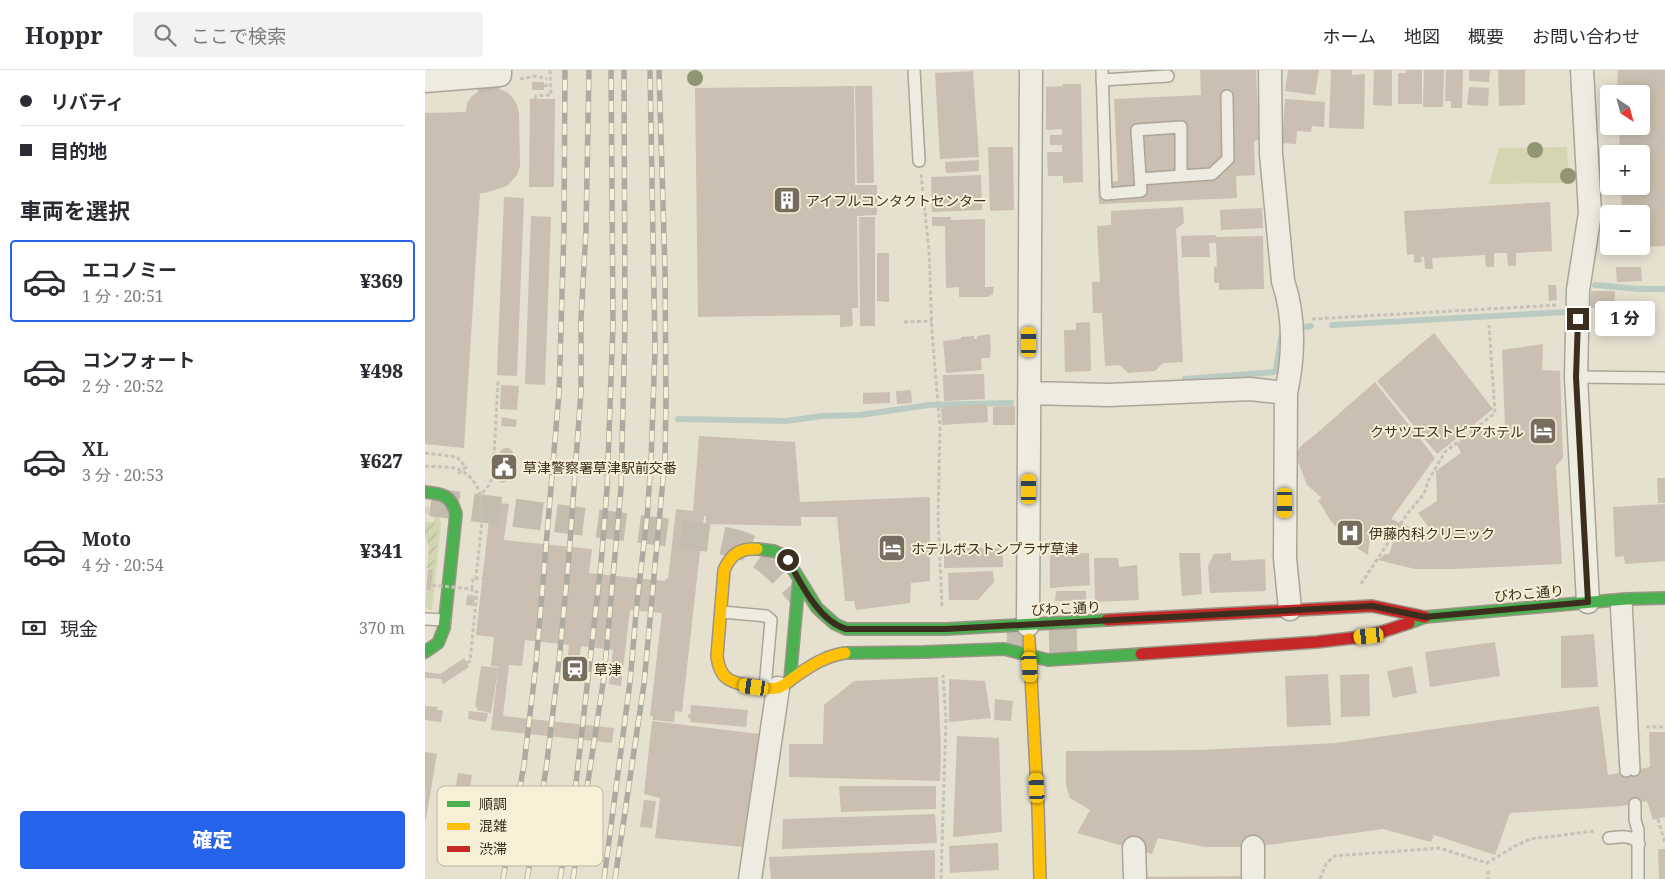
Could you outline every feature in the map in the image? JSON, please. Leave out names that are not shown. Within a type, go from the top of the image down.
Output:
[{"type":"street","points":[[1031,70],[1028,625],[1040,879]]},
{"type":"street","points":[[1270,70],[1271,154],[1283,281],[1289,298],[1291,320],[1291,366],[1286,393],[1285,558],[1290,610]]},
{"type":"street","points":[[1582,70],[1590,213],[1578,290],[1576,377],[1588,602]]},
{"type":"street","points":[[425,81],[497,78]]},
{"type":"street","points":[[1029,393],[1109,395],[1250,389],[1286,393]]},
{"type":"street","points":[[425,492],[443,494],[452,502],[456,514],[445,620],[441,638],[435,647],[425,652]]},
{"type":"street","name":"びわこ通り","points":[[722,612],[724,575],[727,562],[738,552],[745,549],[755,549],[779,552],[788,560],[821,612],[837,627],[846,629],[946,629],[1372,606],[1425,617]]},
{"type":"street","points":[[750,879],[778,685],[799,579]]},
{"type":"street","name":"びわこ通り","points":[[778,685],[818,661],[836,654],[849,652],[1004,649],[1048,660],[1317,642],[1369,636],[1425,617],[1588,602],[1665,598]]},
{"type":"street","points":[[722,612],[717,656],[721,672],[732,683],[778,685]]},
{"type":"street","points":[[1377,621],[1425,617]]},
{"type":"street","points":[[1253,846],[1253,876]]},
{"type":"street","points":[[1134,848],[1135,877]]},
{"type":"lane","points":[[914,70],[919,161]]},
{"type":"lane","points":[[1168,76],[1102,75],[1106,194],[1141,191],[1137,130],[1181,127],[1181,176]]},
{"type":"lane","points":[[1140,179],[1212,174],[1228,159],[1227,96]]},
{"type":"lane","points":[[1576,377],[1665,378]]},
{"type":"lane","points":[[1621,600],[1630,771]]},
{"type":"lane","points":[[722,612],[766,616],[771,620],[778,685]]},
{"type":"lane","points":[[425,619],[445,620]]},
{"type":"lane","points":[[1628,837],[1631,804],[1638,830],[1638,879]]},
{"type":"lane","points":[[1607,834],[1628,837],[1634,839],[1639,844]]},
{"type":"path","points":[[535,99],[536,96],[551,94],[550,70]]},
{"type":"path","points":[[497,78],[536,76],[547,79]]},
{"type":"path","points":[[544,86],[550,85]]},
{"type":"path","points":[[919,161],[929,250],[940,427],[938,517],[943,608]]},
{"type":"path","points":[[1291,320],[1564,305]]},
{"type":"path","points":[[904,322],[932,321]]},
{"type":"path","points":[[1359,587],[1407,514],[1424,494],[1445,452],[1495,413],[1489,325]]},
{"type":"path","points":[[467,663],[470,660],[477,592],[473,592],[482,493],[490,484],[493,474],[498,381]]},
{"type":"path","points":[[425,453],[457,457],[466,467],[463,470]]},
{"type":"path","points":[[425,466],[459,469],[470,477],[482,498],[483,510],[476,578],[473,578],[471,596]]},
{"type":"path","points":[[476,578],[483,580]]},
{"type":"path","points":[[432,585],[472,589]]},
{"type":"path","points":[[941,879],[946,728],[943,673]]},
{"type":"path","points":[[688,716],[747,723]]},
{"type":"path","points":[[1657,819],[1665,842]]},
{"type":"path","points":[[1320,879],[1326,864],[1334,856],[1439,848],[1487,863],[1517,844],[1530,839],[1607,834]]},
{"type":"path","points":[[1488,871],[1488,879]]},
{"type":"green space","points":[[1567,147],[1569,183],[1489,184],[1499,148]]},
{"type":"green space","points":[[425,506],[437,512],[441,525],[432,609],[429,610],[425,607],[434,515],[425,514]]},
{"type":"green space","points":[[425,522],[438,523],[434,569],[427,568],[429,547],[425,536]]},
{"type":"building","points":[[1200,70],[1256,70],[1259,140],[1254,141],[1255,175],[1236,176],[1237,198],[1099,204],[1098,182],[1118,181],[1114,99],[1201,95]]},
{"type":"building","points":[[1288,70],[1319,70],[1315,95],[1285,91]]},
{"type":"building","points":[[1331,70],[1352,70],[1352,75],[1365,74],[1364,129],[1329,128]]},
{"type":"building","points":[[1374,70],[1392,70],[1392,106],[1373,105]]},
{"type":"building","points":[[1406,70],[1422,70],[1422,104],[1398,104],[1398,73],[1406,73]]},
{"type":"building","points":[[1424,70],[1444,70],[1443,107],[1423,107]]},
{"type":"building","points":[[1446,70],[1463,70],[1462,108],[1451,108],[1451,101],[1445,101]]},
{"type":"building","points":[[1469,70],[1490,70],[1489,82],[1469,81]]},
{"type":"building","points":[[1498,70],[1525,70],[1525,105],[1499,106]]},
{"type":"building","points":[[1618,70],[1665,70],[1665,246],[1650,247],[1650,205],[1622,205],[1621,195],[1650,195],[1650,145],[1620,145],[1619,135],[1650,135],[1650,85],[1617,85]]},
{"type":"building","points":[[973,71],[979,157],[940,159],[935,73]]},
{"type":"building","points":[[532,82],[544,82],[544,90],[532,90]]},
{"type":"building","points":[[1063,84],[1081,84],[1083,182],[1063,183],[1063,176],[1048,176],[1047,152],[1062,152],[1062,145],[1050,145],[1050,135],[1062,135],[1062,129],[1046,130],[1046,87],[1063,86]]},
{"type":"building","name":"アイフルコンタクトセンター","points":[[854,86],[855,185],[877,185],[877,215],[857,216],[858,308],[852,308],[853,326],[840,327],[840,315],[698,317],[695,88]]},
{"type":"building","points":[[855,86],[872,86],[874,183],[857,183]]},
{"type":"building","points":[[1469,87],[1489,88],[1488,106],[1467,105]]},
{"type":"building","points":[[487,88],[496,88],[507,92],[517,105],[519,114],[520,166],[517,175],[507,186],[480,193],[464,448],[425,444],[425,113],[466,112],[467,103],[472,96]]},
{"type":"building","points":[[530,99],[555,99],[554,187],[529,187]]},
{"type":"building","points":[[1285,99],[1325,102],[1324,127],[1312,126],[1311,132],[1297,131],[1296,144],[1282,143]]},
{"type":"building","points":[[988,147],[1013,147],[1014,210],[990,211]]},
{"type":"building","points":[[979,160],[979,171],[946,173],[945,162]]},
{"type":"building","points":[[981,175],[982,210],[932,212],[931,177]]},
{"type":"building","points":[[504,197],[524,198],[517,376],[497,375]]},
{"type":"building","points":[[1550,202],[1552,251],[1516,253],[1516,266],[1508,266],[1507,253],[1494,253],[1494,267],[1486,267],[1485,255],[1432,258],[1433,269],[1425,269],[1424,257],[1421,257],[1422,262],[1414,263],[1414,254],[1407,255],[1404,211]]},
{"type":"building","points":[[1183,207],[1184,223],[1176,229],[1183,362],[1163,363],[1155,371],[1128,373],[1120,365],[1105,366],[1102,313],[1093,313],[1092,282],[1100,282],[1097,226],[1111,225],[1111,211]]},
{"type":"building","points":[[1262,208],[1263,228],[1221,230],[1220,210]]},
{"type":"building","points":[[531,216],[551,217],[545,385],[525,384]]},
{"type":"building","points":[[859,217],[875,217],[875,326],[860,326]]},
{"type":"building","points":[[932,217],[951,217],[951,220],[985,219],[985,287],[994,287],[993,294],[988,297],[959,297],[959,287],[946,288],[945,226],[932,226]]},
{"type":"building","points":[[1216,235],[1216,237],[1263,236],[1264,289],[1219,290],[1219,283],[1214,283],[1214,267],[1217,267],[1216,243],[1209,243],[1210,257],[1182,257],[1181,236]]},
{"type":"building","points":[[877,253],[889,253],[889,302],[877,301]]},
{"type":"building","points":[[1616,267],[1641,267],[1642,281],[1617,282]]},
{"type":"building","points":[[1548,285],[1556,285],[1557,300],[1549,301]]},
{"type":"building","points":[[1591,291],[1615,291],[1614,309],[1590,308]]},
{"type":"building","points":[[1090,322],[1091,371],[1065,372],[1064,330],[1076,330],[1076,323]]},
{"type":"building","points":[[1434,333],[1493,409],[1437,454],[1377,381]]},
{"type":"building","points":[[990,334],[990,358],[981,358],[982,370],[946,373],[943,341],[974,336],[974,339],[977,339],[977,336]]},
{"type":"building","points":[[1543,344],[1542,370],[1560,371],[1563,458],[1556,466],[1562,564],[1415,569],[1378,560],[1385,554],[1389,554],[1395,538],[1381,528],[1369,544],[1368,555],[1357,548],[1330,520],[1318,500],[1322,498],[1307,485],[1295,454],[1303,444],[1375,382],[1435,458],[1391,519],[1417,530],[1432,532],[1418,513],[1437,501],[1436,471],[1461,453],[1457,444],[1472,432],[1505,427],[1502,350]]},
{"type":"building","points":[[984,374],[985,399],[944,401],[943,375]]},
{"type":"building","points":[[501,385],[519,386],[517,410],[500,409]]},
{"type":"building","points":[[911,390],[912,403],[897,404],[896,391]]},
{"type":"building","points":[[890,392],[890,403],[863,404],[863,393]]},
{"type":"building","points":[[987,404],[988,422],[942,425],[941,407]]},
{"type":"building","points":[[1015,406],[1015,425],[993,425],[993,407]]},
{"type":"building","points":[[502,417],[517,420],[516,427],[501,426]]},
{"type":"building","points":[[699,436],[795,442],[800,502],[930,497],[930,581],[911,583],[910,603],[856,610],[854,601],[845,601],[837,517],[801,517],[801,526],[706,524],[706,516],[704,516],[682,712],[675,711],[674,722],[653,720],[653,716],[650,716],[662,613],[630,610],[621,686],[609,684],[613,650],[581,646],[577,678],[566,677],[569,645],[525,640],[522,666],[509,665],[503,716],[614,728],[612,743],[491,730],[498,670],[491,713],[477,710],[477,707],[475,707],[481,666],[499,668],[491,666],[494,637],[476,635],[491,502],[509,504],[504,540],[592,549],[589,573],[665,581],[665,579],[668,579],[676,509],[693,511]]},
{"type":"building","name":"草津警察署草津駅前交番","points":[[504,448],[509,448],[513,452],[511,476],[509,480],[502,483],[496,476],[497,458],[500,458],[500,451]]},
{"type":"building","points":[[1657,478],[1665,478],[1665,503],[1658,503]]},
{"type":"building","points":[[1665,504],[1665,561],[1625,564],[1624,556],[1615,557],[1613,507]]},
{"type":"building","points":[[944,548],[1003,548],[1003,567],[944,568]]},
{"type":"building","points":[[1089,553],[1090,585],[1050,588],[1050,555]]},
{"type":"building","points":[[1179,553],[1200,553],[1202,594],[1182,596]]},
{"type":"building","points":[[1231,553],[1231,561],[1265,559],[1266,591],[1210,593],[1208,566],[1214,554]]},
{"type":"building","points":[[1094,558],[1118,558],[1119,567],[1137,565],[1139,600],[1095,602]]},
{"type":"building","points":[[428,569],[433,569],[431,590],[426,590]]},
{"type":"building","points":[[993,571],[994,582],[978,600],[949,600],[948,573]]},
{"type":"building","points":[[1056,591],[1086,591],[1086,600],[1055,601]]},
{"type":"building","points":[[467,595],[475,596],[474,606],[466,605]]},
{"type":"building","points":[[1594,634],[1598,687],[1561,688],[1561,636]]},
{"type":"building","points":[[1495,642],[1500,676],[1430,687],[1425,652]]},
{"type":"building","points":[[464,658],[469,667],[443,684],[441,679],[425,678],[425,672],[440,674]]},
{"type":"building","points":[[1412,666],[1417,693],[1393,698],[1387,671]]},
{"type":"building","points":[[1328,674],[1331,725],[1287,727],[1285,676]]},
{"type":"building","points":[[1369,674],[1370,716],[1341,717],[1340,675]]},
{"type":"building","points":[[938,677],[941,753],[940,781],[789,777],[789,744],[823,744],[824,705],[854,681]]},
{"type":"building","points":[[949,679],[985,681],[991,718],[949,722]]},
{"type":"building","points":[[995,699],[1013,701],[1011,721],[994,720]]},
{"type":"building","points":[[691,705],[748,710],[746,727],[690,722]]},
{"type":"building","points":[[425,706],[438,707],[437,710],[443,710],[441,722],[425,720]]},
{"type":"building","points":[[1599,706],[1608,775],[1650,767],[1649,732],[1665,732],[1665,817],[1653,820],[1647,801],[1622,806],[1510,813],[1495,855],[1434,835],[1431,842],[1383,829],[1253,847],[1205,847],[1158,838],[1152,854],[1077,833],[1090,810],[1070,798],[1066,785],[1066,751],[1201,750],[1335,743]]},
{"type":"building","points":[[469,711],[488,713],[486,722],[468,719]]},
{"type":"building","points":[[652,721],[759,734],[743,847],[655,838],[660,798],[644,794]]},
{"type":"building","points":[[957,736],[999,738],[1002,832],[953,837]]},
{"type":"building","points":[[425,752],[437,754],[426,819],[425,819]]},
{"type":"building","points":[[458,773],[472,775],[470,786],[456,786]]},
{"type":"building","points":[[839,786],[936,786],[936,809],[841,812]]},
{"type":"building","points":[[644,800],[656,801],[652,828],[640,827]]},
{"type":"building","points":[[935,814],[937,843],[782,849],[783,819]]},
{"type":"building","points":[[998,843],[999,870],[950,873],[949,846]]},
{"type":"building","points":[[1658,849],[1665,849],[1665,879],[1659,879]]},
{"type":"building","points":[[935,850],[935,879],[771,879],[769,857]]},
{"type":"building","points":[[1253,876],[1259,879],[1124,879],[1124,877]]},
{"type":"waterway","points":[[1595,285],[1665,289]]},
{"type":"waterway","points":[[1332,325],[1567,312]]},
{"type":"waterway","points":[[1305,327],[1311,326]]},
{"type":"waterway","points":[[1185,379],[1274,372],[1282,333]]},
{"type":"waterway","points":[[678,419],[786,421],[822,416],[860,415],[929,405],[1011,403]]},
{"type":"tunnel","points":[[488,86],[489,91]]},
{"type":"tunnel","points":[[431,502],[710,538],[741,545],[767,560],[802,595]]},
{"type":"tunnel","points":[[1007,640],[1083,638]]},
{"type":"railway","points":[[520,786],[536,664],[559,393],[564,229],[565,70]]},
{"type":"railway","points":[[543,786],[559,661],[581,391],[581,319],[586,230],[589,70]]},
{"type":"railway","points":[[576,786],[601,564],[607,489],[613,324],[611,70]]},
{"type":"railway","points":[[587,786],[604,677],[621,488],[625,325],[624,70]]},
{"type":"railway","points":[[604,879],[630,682],[651,461],[655,349],[650,70]]},
{"type":"railway","points":[[615,879],[644,684],[665,458],[665,270],[659,70]]},
{"type":"railway","points":[[503,879],[505,866]]},
{"type":"railway","points":[[527,879],[529,866]]},
{"type":"railway","points":[[560,879],[562,866]]},
{"type":"railway","points":[[573,879],[575,866]]},
{"type":"traffic: fast","points":[[425,492],[441,495],[449,499],[456,514],[444,628],[438,643],[425,652]]},
{"type":"traffic: fast","points":[[757,549],[774,551],[785,556],[817,608],[835,624],[846,629],[946,629],[1107,620]]},
{"type":"traffic: fast","points":[[790,680],[799,579]]},
{"type":"traffic: fast","points":[[1409,623],[1425,617],[1626,599],[1665,598]]},
{"type":"traffic: fast","points":[[845,653],[1004,649],[1048,660],[1141,654]]},
{"type":"traffic: slow","points":[[757,549],[737,553],[724,570],[717,656],[724,676],[739,684],[774,689],[784,685],[818,662],[831,656],[845,653]]},
{"type":"traffic: slow","points":[[1029,639],[1040,879]]},
{"type":"traffic: jam","points":[[1107,620],[1372,606],[1425,617]]},
{"type":"traffic: jam","points":[[1141,654],[1317,642],[1369,636],[1409,623]]},
{"type":"place","name":"アイフルコンタクトセンター","points":[[787,200]]},
{"type":"place","name":"クサツエストピアホテル","points":[[1543,431]]},
{"type":"place","name":"草津警察署草津駅前交番","points":[[504,467]]},
{"type":"place","name":"伊藤内科クリニック","points":[[1350,533]]},
{"type":"place","name":"ホテルボストンプラザ草津","points":[[892,548]]},
{"type":"place","name":"草津","points":[[575,669]]},
{"type":"route","points":[[788,560],[821,612],[837,627],[846,629],[946,629],[1372,606],[1425,617],[1588,602],[1576,377],[1578,319]]}]
